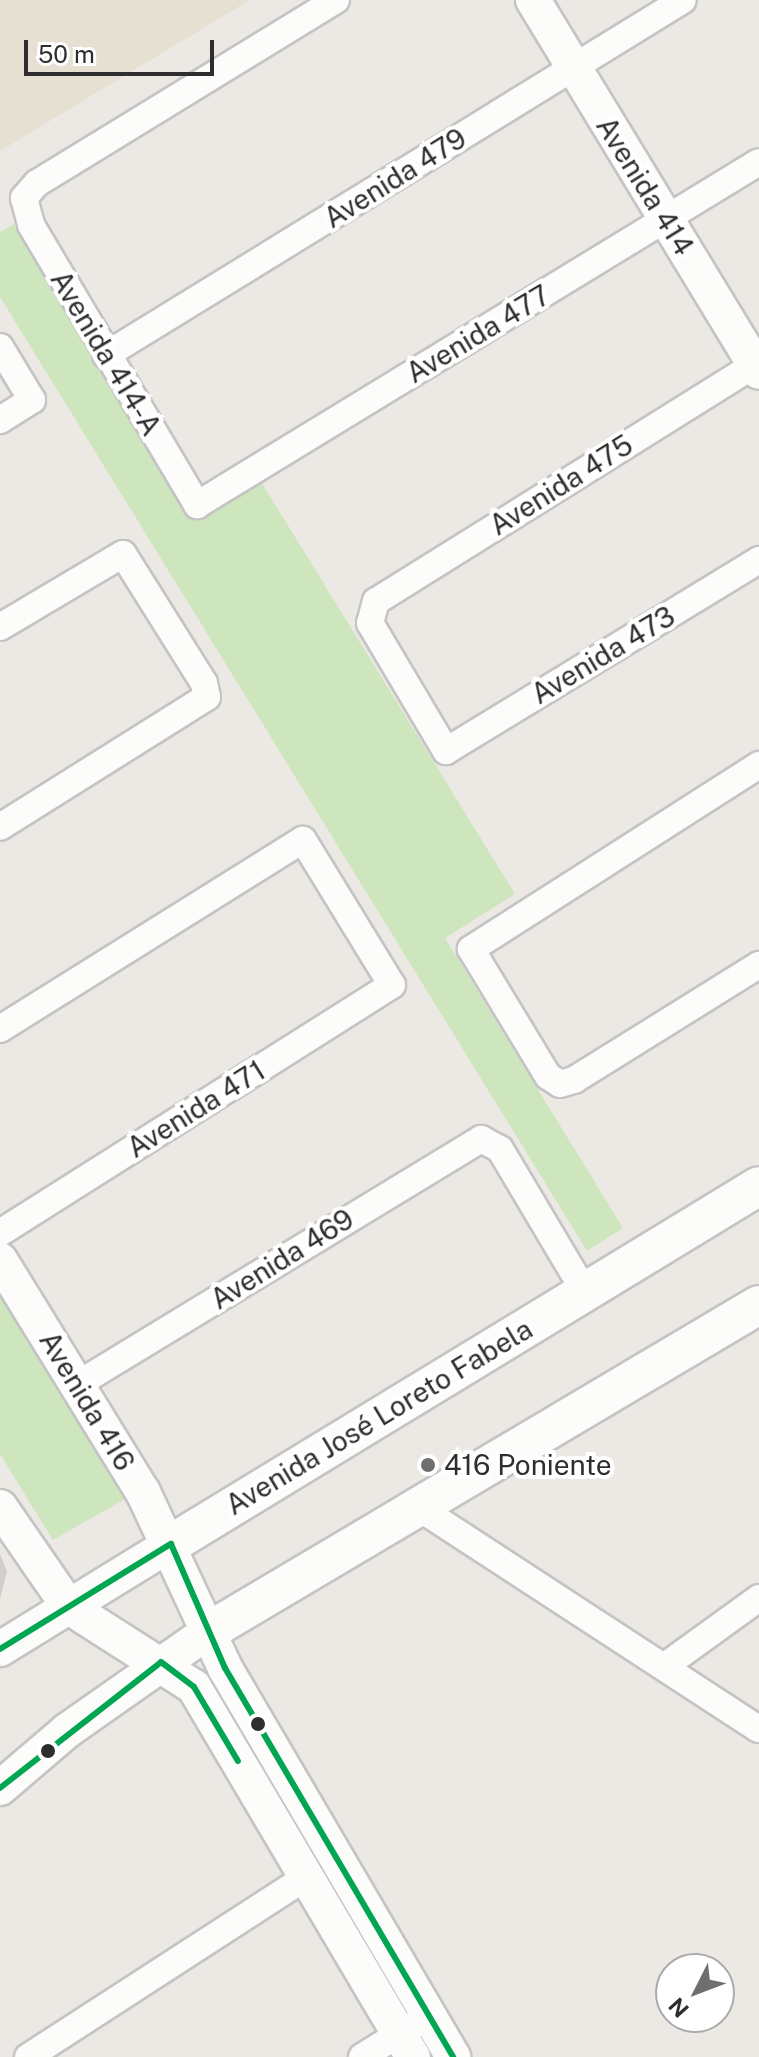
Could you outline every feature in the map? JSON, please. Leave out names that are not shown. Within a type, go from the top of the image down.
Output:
[{"type":"main road","name":"Avenida José Loreto Fabela","points":[[171,1544],[759,1186]]},
{"type":"main road","points":[[209,1631],[421,1509],[759,1305]]},
{"type":"street","name":"Avenida 414-A","points":[[197,505],[31,225],[24,198],[37,183],[336,0]]},
{"type":"street","name":"Avenida 414","points":[[533,0],[757,366]]},
{"type":"street","name":"Avenida 479","points":[[106,355],[683,0]]},
{"type":"street","name":"Avenida 477","points":[[197,505],[759,162]]},
{"type":"street","points":[[0,347],[32,400],[0,420]]},
{"type":"street","name":"Avenida 475","points":[[446,751],[373,631],[369,614],[376,601],[757,366]]},
{"type":"street","points":[[0,627],[123,554],[204,683],[207,697],[0,827]]},
{"type":"street","name":"Avenida 473","points":[[446,751],[759,560]]},
{"type":"street","points":[[759,765],[471,949],[548,1076],[560,1084],[574,1080],[759,965]]},
{"type":"street","name":"Avenida 471","points":[[0,1029],[303,840],[392,985],[0,1233]]},
{"type":"street","name":"Avenida 469","points":[[78,1384],[474,1140],[488,1140],[500,1149],[585,1292]]},
{"type":"street","name":"Avenida 416","points":[[0,1260],[11,1295],[78,1384],[171,1544],[225,1668],[453,2057]]},
{"type":"street","points":[[0,1507],[69,1607],[142,1656],[161,1662],[194,1687],[406,2045]]},
{"type":"street","points":[[421,1509],[759,1729]]},
{"type":"street","name":"Avenida José Loreto Fabela","points":[[0,1649],[171,1544]]},
{"type":"street","points":[[665,1666],[759,1598]]},
{"type":"street","points":[[0,1788],[161,1662],[209,1631]]},
{"type":"street","points":[[277,1828],[309,1810]]},
{"type":"street","points":[[28,2057],[306,1877]]},
{"type":"street","points":[[333,1919],[362,1899]]},
{"type":"street","points":[[362,2057],[406,2045],[429,2016]]},
{"type":"shaded area","points":[[0,0],[250,0],[0,151]]},
{"type":"green space","points":[[14,224],[195,519],[260,480],[515,894],[445,938],[623,1228],[587,1251],[0,297],[0,232]]},
{"type":"green space","points":[[0,1280],[132,1495],[53,1540],[0,1454]]},
{"type":"building","points":[[0,1554],[7,1571],[0,1599]]},
{"type":"transit line","points":[[0,1649],[171,1544],[225,1668],[453,2057]]},
{"type":"transit line","points":[[0,1788],[161,1662],[194,1687],[238,1761]]},
{"type":"place","name":"416 Poniente","points":[[428,1465]]}]
